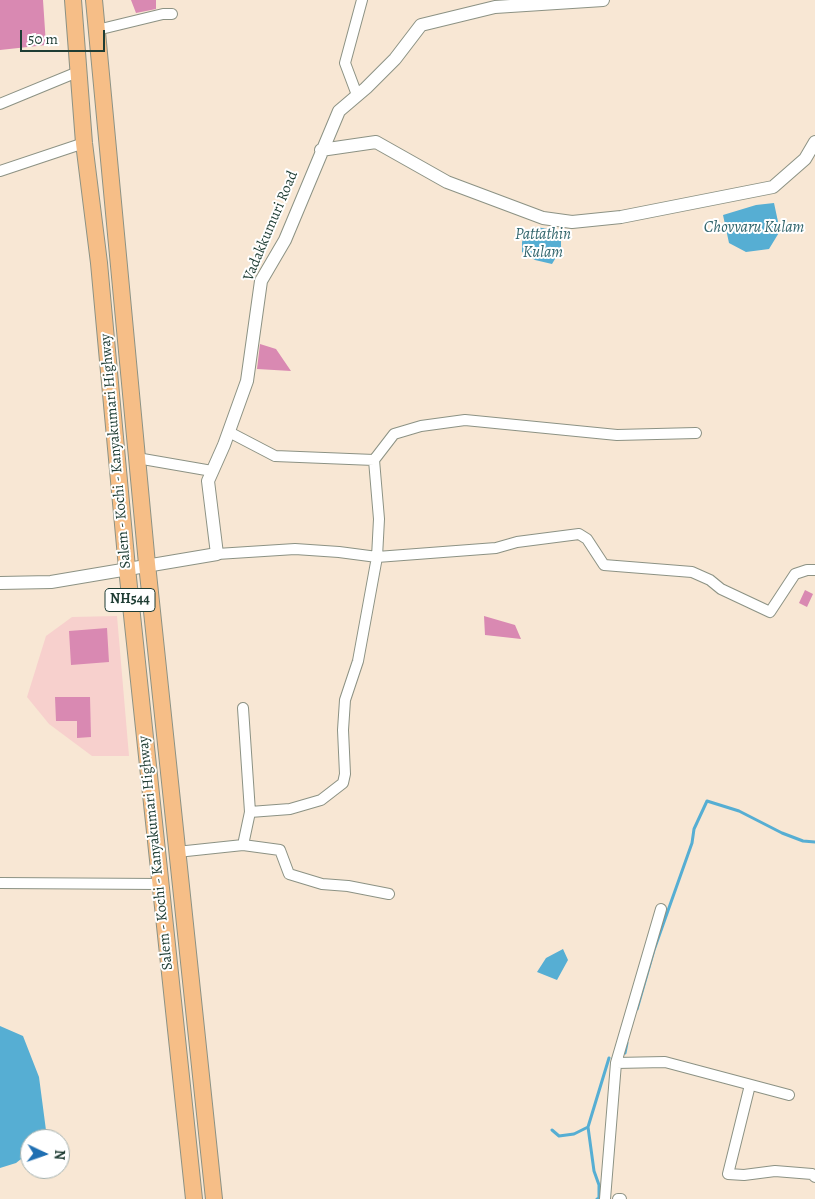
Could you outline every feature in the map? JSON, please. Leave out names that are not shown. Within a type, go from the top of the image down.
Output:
[{"type":"highway","name":"Salem - Kochi - Kanyakumari Highway","points":[[73,0],[80,71],[84,143],[99,263],[126,568],[194,1199]]},
{"type":"highway","name":"Salem - Kochi - Kanyakumari Highway","points":[[94,0],[136,458],[214,1199]]},
{"type":"street","points":[[357,95],[345,64],[362,0]]},
{"type":"street","name":"Vadakkumuri Road","points":[[217,554],[208,481],[229,432],[247,381],[262,281],[285,240],[338,110],[395,59],[420,26],[496,7],[603,0]]},
{"type":"street","points":[[97,30],[163,14],[172,14]]},
{"type":"street","points":[[0,104],[80,71]]},
{"type":"street","points":[[321,150],[376,142],[447,182],[542,218],[572,222],[621,217],[773,187],[805,159],[815,142]]},
{"type":"street","points":[[0,171],[84,143]]},
{"type":"street","points":[[250,812],[290,810],[321,800],[343,783],[345,774],[343,730],[345,700],[358,661],[377,557],[379,520],[374,460],[394,434],[422,426],[451,421],[495,422],[617,435],[696,433]]},
{"type":"street","points":[[229,432],[276,456],[374,460]]},
{"type":"street","points":[[136,458],[212,471]]},
{"type":"street","points":[[0,583],[51,582],[147,564],[217,554],[295,549],[377,557],[496,548],[518,542],[579,534],[587,539],[604,565],[692,572],[710,580],[733,595],[770,612],[796,574],[807,570],[815,570]]},
{"type":"street","points":[[243,708],[250,812],[243,845]]},
{"type":"street","points":[[177,852],[243,845],[280,850],[289,874],[322,884],[348,886],[389,894]]},
{"type":"street","points":[[0,883],[159,884]]},
{"type":"street","points":[[605,1199],[616,1063],[662,909]]},
{"type":"street","points":[[616,1063],[665,1062],[789,1095]]},
{"type":"street","points":[[750,1085],[728,1174],[744,1175],[774,1171],[812,1174],[815,1176]]},
{"type":"shaded area","points":[[117,616],[129,756],[92,756],[49,724],[27,697],[46,636],[72,617]]},
{"type":"water","name":"Chovvaru Kulam","points":[[774,203],[780,231],[769,249],[746,252],[729,243],[723,215],[756,205]]},
{"type":"water","name":"Pattathin Kulam","points":[[536,227],[561,234],[561,249],[552,264],[535,260],[522,252],[522,242],[526,232]]},
{"type":"water","points":[[563,949],[568,960],[557,980],[537,972],[546,958]]},
{"type":"water","points":[[0,1026],[23,1036],[39,1077],[46,1129],[20,1129],[20,1160],[0,1168]]},
{"type":"building","points":[[0,0],[43,0],[46,45],[0,50]]},
{"type":"building","points":[[131,0],[156,0],[156,9],[136,13]]},
{"type":"building","points":[[260,344],[276,349],[291,371],[257,369]]},
{"type":"building","points":[[805,590],[813,594],[807,607],[799,603]]},
{"type":"building","points":[[484,616],[515,625],[521,639],[485,635]]},
{"type":"building","points":[[107,628],[109,662],[71,665],[69,631]]},
{"type":"building","points":[[55,697],[90,697],[91,737],[77,738],[77,721],[56,721]]},
{"type":"waterway","points":[[637,1009],[654,950],[692,843],[694,829],[707,801],[739,811],[782,833],[803,841],[815,842]]},
{"type":"waterway","points":[[625,1053],[627,1043]]},
{"type":"waterway","points":[[552,1130],[559,1136],[574,1134],[588,1127],[609,1058]]},
{"type":"waterway","points":[[588,1127],[594,1171],[599,1185],[599,1198],[597,1199]]}]
